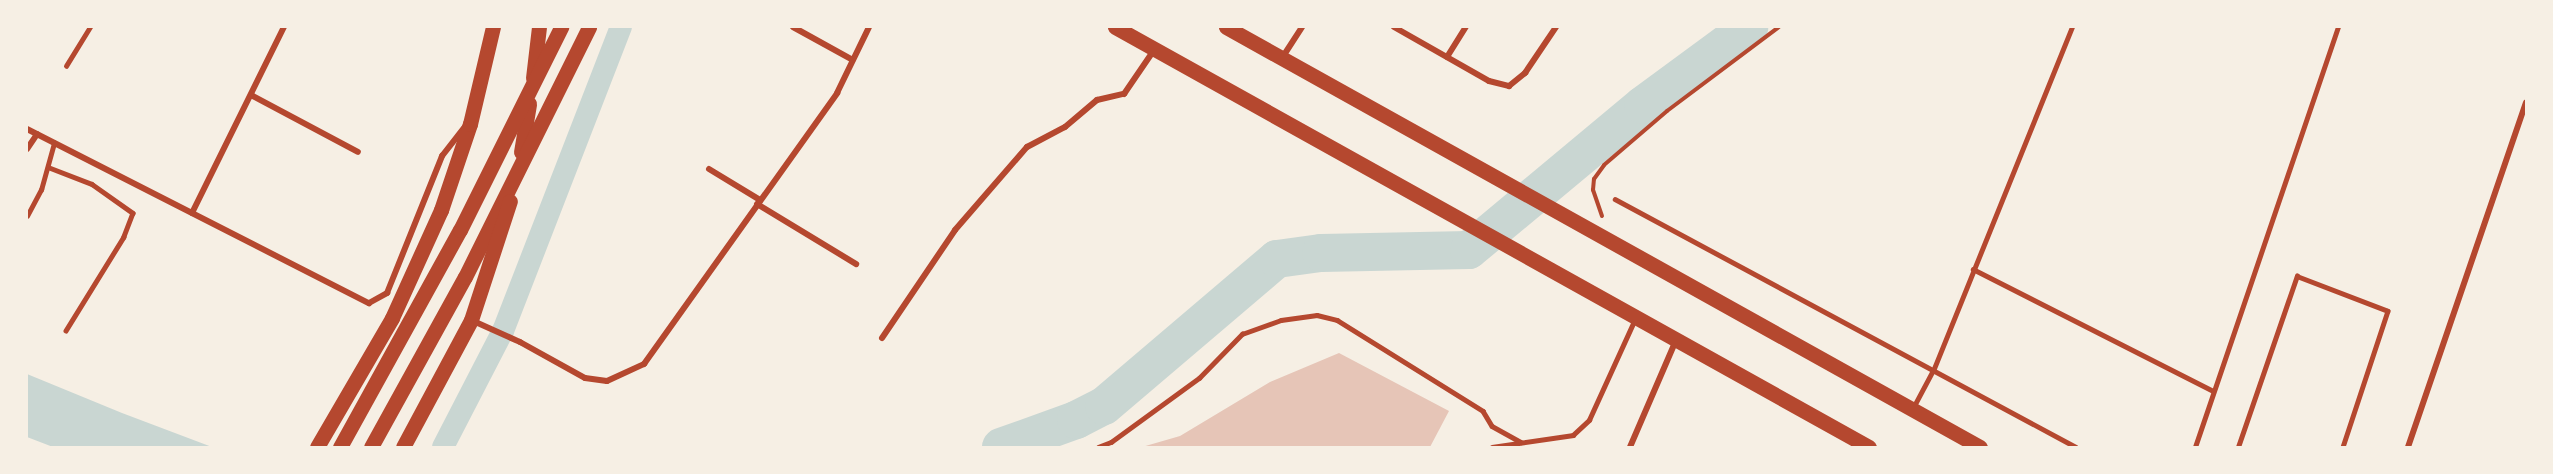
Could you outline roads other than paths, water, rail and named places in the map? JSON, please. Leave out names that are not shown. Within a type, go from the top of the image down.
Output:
[{"type":"main road","points":[[317,447],[405,292],[441,210],[470,124],[493,27]]},
{"type":"main road","points":[[403,447],[469,323],[512,197],[525,136],[539,27]]},
{"type":"main road","points":[[340,447],[460,230],[561,27]]},
{"type":"main road","points":[[371,447],[465,278],[589,27]]},
{"type":"main road","points":[[1115,27],[1869,447]]},
{"type":"main road","points":[[1226,27],[1609,243],[1980,447]]},
{"type":"street","points":[[192,213],[284,27]]},
{"type":"street","points":[[792,27],[853,60]]},
{"type":"street","points":[[469,323],[520,342],[585,378],[607,381],[644,364],[837,93],[869,27]]},
{"type":"street","points":[[1281,58],[1302,27]]},
{"type":"street","points":[[1394,27],[1489,81],[1509,86],[1525,73],[1556,27]]},
{"type":"street","points":[[1447,57],[1466,27]]},
{"type":"street","points":[[882,338],[955,230],[1027,147],[1065,127],[1096,100],[1125,94],[1154,50]]},
{"type":"street","points":[[251,95],[358,152]]},
{"type":"street","points":[[2408,447],[2526,103]]},
{"type":"street","points":[[27,129],[362,302],[375,302],[392,283],[442,156],[470,124]]},
{"type":"street","points":[[27,149],[37,134]]},
{"type":"street","points":[[709,169],[856,264]]},
{"type":"street","points":[[1630,447],[1676,339]]},
{"type":"lane","points":[[66,66],[90,27]]},
{"type":"lane","points":[[1912,409],[1933,371],[2072,27]]},
{"type":"lane","points":[[2195,447],[2212,390],[2338,27]]},
{"type":"lane","points":[[27,216],[48,167],[54,143]]},
{"type":"lane","points":[[48,167],[92,184],[133,213],[124,237],[66,332]]},
{"type":"lane","points":[[1615,199],[2076,447]]},
{"type":"lane","points":[[1973,269],[2212,390]]},
{"type":"lane","points":[[2238,447],[2296,276],[2388,311],[2343,447]]},
{"type":"lane","points":[[1098,447],[1111,442],[1199,378],[1242,334],[1281,320],[1317,315],[1337,320],[1484,411],[1492,426],[1521,442]]},
{"type":"lane","points":[[1491,447],[1573,435],[1589,420],[1636,317]]},
{"type":"waterway","points":[[443,447],[503,331],[621,27]]},
{"type":"waterway","points":[[1001,447],[1076,420],[1104,406],[1277,259],[1321,253],[1469,250],[1643,105],[1749,27]]}]
